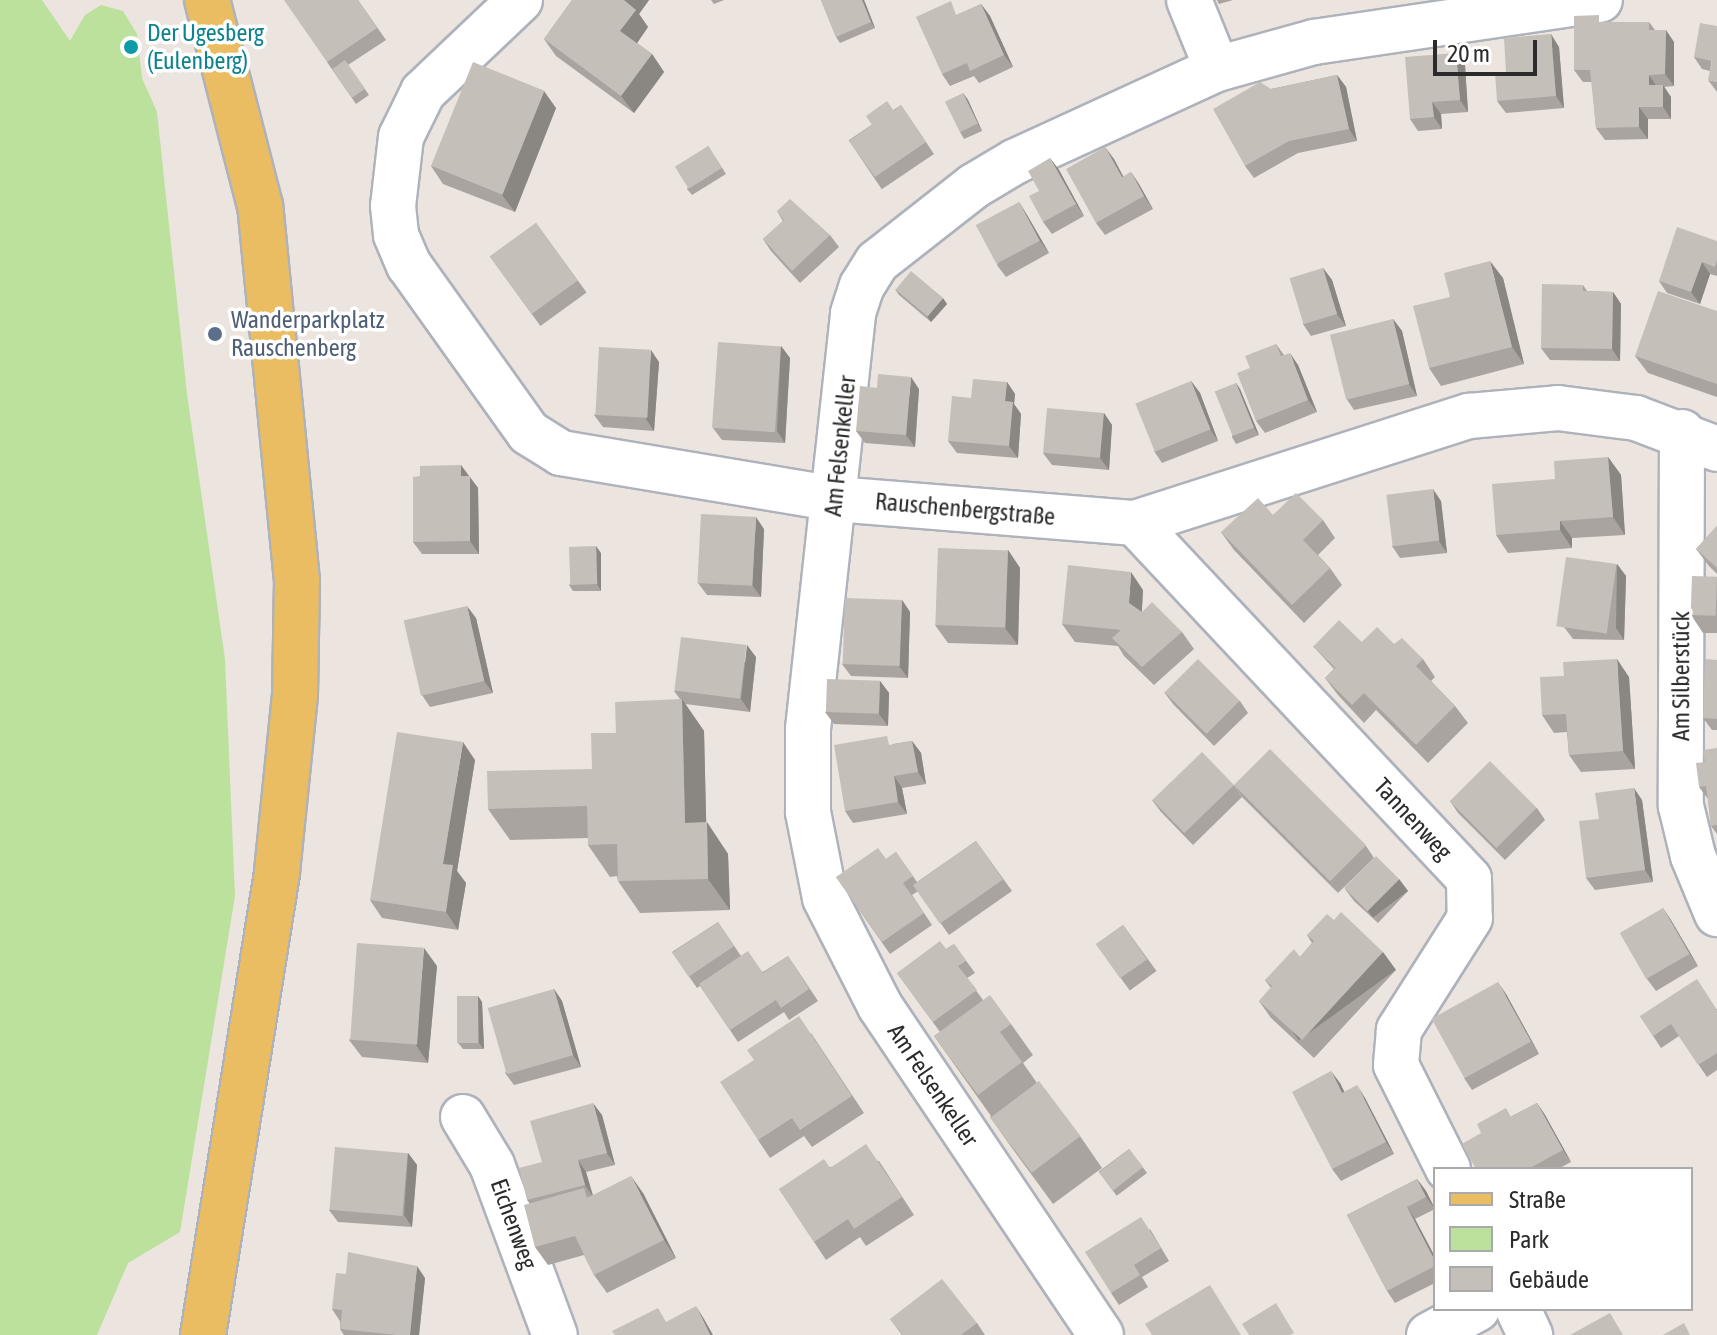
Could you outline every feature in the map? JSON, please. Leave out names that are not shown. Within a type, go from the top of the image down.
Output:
[{"type":"main road","points":[[203,1335],[277,872],[295,695],[297,581],[260,206],[207,0]]},
{"type":"street","name":"Rauschenbergstraße","points":[[520,0],[436,75],[410,114],[393,179],[396,235],[409,265],[529,433],[561,453],[835,499],[1135,523],[1469,416],[1558,408],[1636,418],[1699,440]]},
{"type":"street","points":[[1189,0],[1217,69]]},
{"type":"street","name":"Am Felsenkeller","points":[[1090,1330],[880,1006],[825,898],[808,812],[808,729],[853,313],[877,262],[933,213],[1016,161],[1217,69],[1314,42],[1600,0]]},
{"type":"street","name":"Am Silberstück","points":[[1699,440],[1681,806],[1693,856],[1717,914]]},
{"type":"street","name":"Tannenweg","points":[[1135,523],[1469,879],[1470,918],[1399,1030],[1396,1065],[1447,1167]]},
{"type":"street","name":"Eichenweg","points":[[463,1117],[492,1165],[555,1335]]},
{"type":"street","points":[[1429,1335],[1473,1311]]},
{"type":"street","points":[[1519,1311],[1530,1335]]},
{"type":"green space","points":[[0,0],[42,0],[70,41],[85,15],[101,5],[123,11],[137,34],[142,78],[157,112],[187,394],[225,659],[235,896],[180,1232],[128,1263],[97,1335],[0,1335]]},
{"type":"building","points":[[284,0],[358,0],[377,28],[327,62]]},
{"type":"building","points":[[572,0],[624,0],[636,10],[620,31],[652,54],[621,96],[544,39]]},
{"type":"building","points":[[821,0],[862,0],[871,22],[836,37]]},
{"type":"building","points":[[951,1],[956,15],[981,4],[1004,55],[970,71],[967,63],[942,74],[916,17]]},
{"type":"building","points":[[1599,15],[1599,22],[1649,22],[1649,30],[1666,30],[1665,74],[1649,75],[1649,85],[1663,85],[1663,107],[1639,107],[1639,127],[1596,128],[1590,70],[1574,70],[1574,16]]},
{"type":"building","points":[[1700,23],[1717,26],[1717,82],[1708,80],[1712,61],[1694,57]]},
{"type":"building","points":[[1551,34],[1556,96],[1497,101],[1495,72],[1506,72],[1504,38]]},
{"type":"building","points":[[1456,53],[1460,100],[1432,102],[1434,117],[1410,119],[1405,57]]},
{"type":"building","points":[[345,60],[365,89],[352,98],[332,69]]},
{"type":"building","points":[[473,62],[544,91],[502,195],[431,166]]},
{"type":"building","points":[[1337,75],[1349,129],[1289,141],[1245,166],[1213,109],[1260,82],[1271,89]]},
{"type":"building","points":[[963,93],[978,124],[960,132],[945,102]]},
{"type":"building","points":[[887,101],[894,111],[901,105],[926,142],[875,177],[849,141],[872,125],[866,116]]},
{"type":"building","points":[[708,146],[722,168],[689,189],[675,167]]},
{"type":"building","points":[[1105,147],[1122,177],[1131,172],[1144,196],[1096,223],[1066,169]]},
{"type":"building","points":[[1050,158],[1076,204],[1043,222],[1029,196],[1039,191],[1028,171]]},
{"type":"building","points":[[790,199],[830,235],[792,271],[763,239],[784,220],[777,211]]},
{"type":"building","points":[[1019,202],[1040,241],[996,264],[976,225]]},
{"type":"building","points":[[536,223],[578,280],[532,314],[490,257]]},
{"type":"building","points":[[1677,227],[1717,241],[1715,267],[1702,262],[1691,292],[1659,281]]},
{"type":"building","points":[[1490,261],[1512,347],[1429,368],[1413,306],[1450,297],[1444,273]]},
{"type":"building","points":[[1323,268],[1337,314],[1304,324],[1290,278]]},
{"type":"building","points":[[911,271],[943,298],[928,316],[896,289]]},
{"type":"building","points":[[1542,284],[1583,285],[1583,291],[1613,292],[1612,349],[1541,348]]},
{"type":"building","points":[[1658,291],[1717,311],[1717,384],[1635,356]]},
{"type":"building","points":[[1393,319],[1409,384],[1346,400],[1330,335]]},
{"type":"building","points":[[718,342],[781,346],[775,432],[712,428]]},
{"type":"building","points":[[1276,344],[1281,356],[1290,353],[1308,400],[1256,421],[1237,373],[1250,368],[1245,356]]},
{"type":"building","points":[[599,347],[651,350],[647,418],[595,415]]},
{"type":"building","points":[[878,374],[911,377],[906,435],[856,431],[860,386],[877,388]]},
{"type":"building","points":[[973,379],[1007,382],[1005,401],[1013,402],[1009,446],[948,441],[952,396],[971,398]]},
{"type":"building","points":[[1191,381],[1210,429],[1155,452],[1135,403]]},
{"type":"building","points":[[1236,383],[1254,428],[1233,436],[1215,392]]},
{"type":"building","points":[[1047,408],[1104,413],[1100,458],[1043,453]]},
{"type":"building","points":[[1608,457],[1613,517],[1560,521],[1560,530],[1496,535],[1492,484],[1555,479],[1554,461]]},
{"type":"building","points":[[461,465],[461,476],[470,476],[470,541],[413,542],[413,477],[420,476],[420,466]]},
{"type":"building","points":[[1433,489],[1439,541],[1393,546],[1386,495]]},
{"type":"building","points":[[1296,493],[1323,520],[1303,540],[1330,568],[1292,605],[1221,532],[1258,498],[1273,515]]},
{"type":"building","points":[[701,514],[756,517],[752,586],[697,583]]},
{"type":"building","points":[[1717,526],[1717,568],[1696,549]]},
{"type":"building","points":[[596,546],[597,584],[570,585],[569,547]]},
{"type":"building","points":[[938,548],[1008,550],[1005,627],[935,625]]},
{"type":"building","points":[[1566,557],[1617,564],[1607,633],[1556,626]]},
{"type":"building","points":[[1068,565],[1131,572],[1129,603],[1142,612],[1152,602],[1182,632],[1142,667],[1112,638],[1121,630],[1062,624]]},
{"type":"building","points":[[1692,576],[1717,577],[1716,616],[1691,615]]},
{"type":"building","points":[[845,598],[902,600],[900,666],[843,664]]},
{"type":"building","points":[[467,606],[484,681],[421,696],[404,621]]},
{"type":"building","points":[[1339,620],[1362,642],[1336,669],[1313,647]]},
{"type":"building","points":[[1377,627],[1394,644],[1402,638],[1423,659],[1416,666],[1455,706],[1416,745],[1364,693],[1352,705],[1325,678]]},
{"type":"building","points":[[681,637],[747,645],[740,699],[674,691]]},
{"type":"building","points":[[1198,659],[1240,701],[1206,734],[1165,692]]},
{"type":"building","points":[[1617,659],[1623,751],[1569,755],[1566,714],[1542,715],[1540,677],[1564,676],[1563,662]]},
{"type":"building","points":[[1705,659],[1717,660],[1717,719],[1703,718]]},
{"type":"building","points":[[827,679],[880,681],[879,714],[826,712]]},
{"type":"building","points":[[682,699],[685,823],[707,822],[708,879],[618,881],[617,844],[588,845],[587,806],[488,809],[487,771],[592,769],[591,733],[616,733],[615,702]]},
{"type":"building","points":[[397,732],[463,742],[443,864],[453,865],[446,912],[370,900]]},
{"type":"building","points":[[887,736],[889,745],[912,741],[918,772],[894,776],[898,802],[845,811],[834,745]]},
{"type":"building","points":[[1717,748],[1717,825],[1711,826],[1706,786],[1699,787],[1696,763],[1705,762],[1703,750]]},
{"type":"building","points":[[1270,749],[1366,845],[1330,881],[1234,785]]},
{"type":"building","points":[[1202,752],[1234,785],[1184,833],[1152,800]]},
{"type":"building","points":[[1490,761],[1537,808],[1496,848],[1450,801]]},
{"type":"building","points":[[1634,788],[1645,870],[1586,878],[1579,821],[1599,819],[1595,793]]},
{"type":"building","points":[[976,841],[1003,880],[940,924],[913,885]]},
{"type":"building","points":[[878,848],[886,859],[896,852],[913,876],[903,883],[924,913],[882,942],[836,877]]},
{"type":"building","points":[[1376,856],[1399,879],[1368,911],[1344,888]]},
{"type":"building","points":[[1663,908],[1690,954],[1646,979],[1620,933]]},
{"type":"building","points":[[1341,912],[1383,952],[1302,1040],[1259,1001],[1272,986],[1265,980],[1294,949],[1300,957],[1314,941],[1307,935],[1327,914],[1334,920]]},
{"type":"building","points":[[718,922],[734,946],[689,977],[672,953]]},
{"type":"building","points":[[1123,925],[1147,959],[1120,978],[1096,944]]},
{"type":"building","points":[[940,941],[946,949],[954,944],[966,961],[958,966],[977,990],[933,1022],[897,973]]},
{"type":"building","points":[[357,943],[424,948],[417,1044],[350,1040]]},
{"type":"building","points":[[748,951],[763,973],[788,956],[809,989],[781,1008],[776,1000],[730,1030],[699,984]]},
{"type":"building","points":[[1697,979],[1717,1010],[1717,1053],[1698,1065],[1671,1024],[1653,1036],[1640,1016]]},
{"type":"building","points":[[1498,982],[1531,1041],[1464,1078],[1432,1019]]},
{"type":"building","points":[[554,989],[573,1055],[507,1074],[488,1008]]},
{"type":"building","points":[[990,995],[1011,1024],[1000,1032],[1022,1062],[978,1095],[934,1036]]},
{"type":"building","points":[[457,996],[478,996],[478,1043],[457,1043]]},
{"type":"building","points":[[799,1016],[852,1096],[800,1130],[792,1118],[758,1140],[720,1082],[754,1060],[747,1050]]},
{"type":"building","points":[[1331,1071],[1342,1093],[1357,1085],[1386,1142],[1332,1169],[1292,1092]]},
{"type":"building","points":[[1039,1081],[1081,1136],[1032,1173],[990,1118]]},
{"type":"building","points":[[593,1103],[607,1153],[578,1160],[585,1185],[527,1200],[519,1168],[542,1162],[530,1121]]},
{"type":"building","points":[[1537,1103],[1563,1150],[1532,1167],[1475,1167],[1462,1144],[1481,1133],[1477,1124],[1506,1108],[1511,1117]]},
{"type":"building","points":[[866,1144],[902,1197],[854,1229],[848,1219],[814,1242],[779,1189],[824,1159],[830,1168]]},
{"type":"building","points":[[335,1147],[408,1153],[402,1216],[330,1210]]},
{"type":"building","points":[[1129,1149],[1143,1167],[1113,1191],[1099,1172]]},
{"type":"building","points":[[631,1176],[664,1240],[594,1275],[575,1236],[535,1247],[524,1205],[584,1188],[587,1198]]},
{"type":"building","points":[[1417,1179],[1426,1197],[1407,1207],[1433,1257],[1433,1267],[1387,1291],[1347,1215]]},
{"type":"building","points":[[1141,1217],[1161,1248],[1134,1265],[1140,1275],[1111,1293],[1085,1252]]},
{"type":"building","points":[[348,1252],[417,1266],[410,1335],[340,1329],[342,1310],[332,1309],[336,1273],[346,1274]]},
{"type":"building","points":[[942,1279],[977,1323],[961,1335],[903,1335],[890,1319]]},
{"type":"building","points":[[1210,1285],[1241,1335],[1152,1335],[1145,1324]]},
{"type":"building","points":[[1276,1303],[1294,1333],[1249,1335],[1242,1324]]},
{"type":"building","points":[[696,1306],[710,1335],[615,1335],[612,1331],[658,1308],[666,1322]]},
{"type":"building","points":[[1610,1313],[1623,1335],[1570,1335]]},
{"type":"building","points":[[1684,1323],[1690,1335],[1663,1335]]},
{"type":"place","name":"Der Ugesberg (Eulenberg)","points":[[131,47]]},
{"type":"place","name":"Wanderparkplatz Rauschenberg","points":[[215,334]]}]
